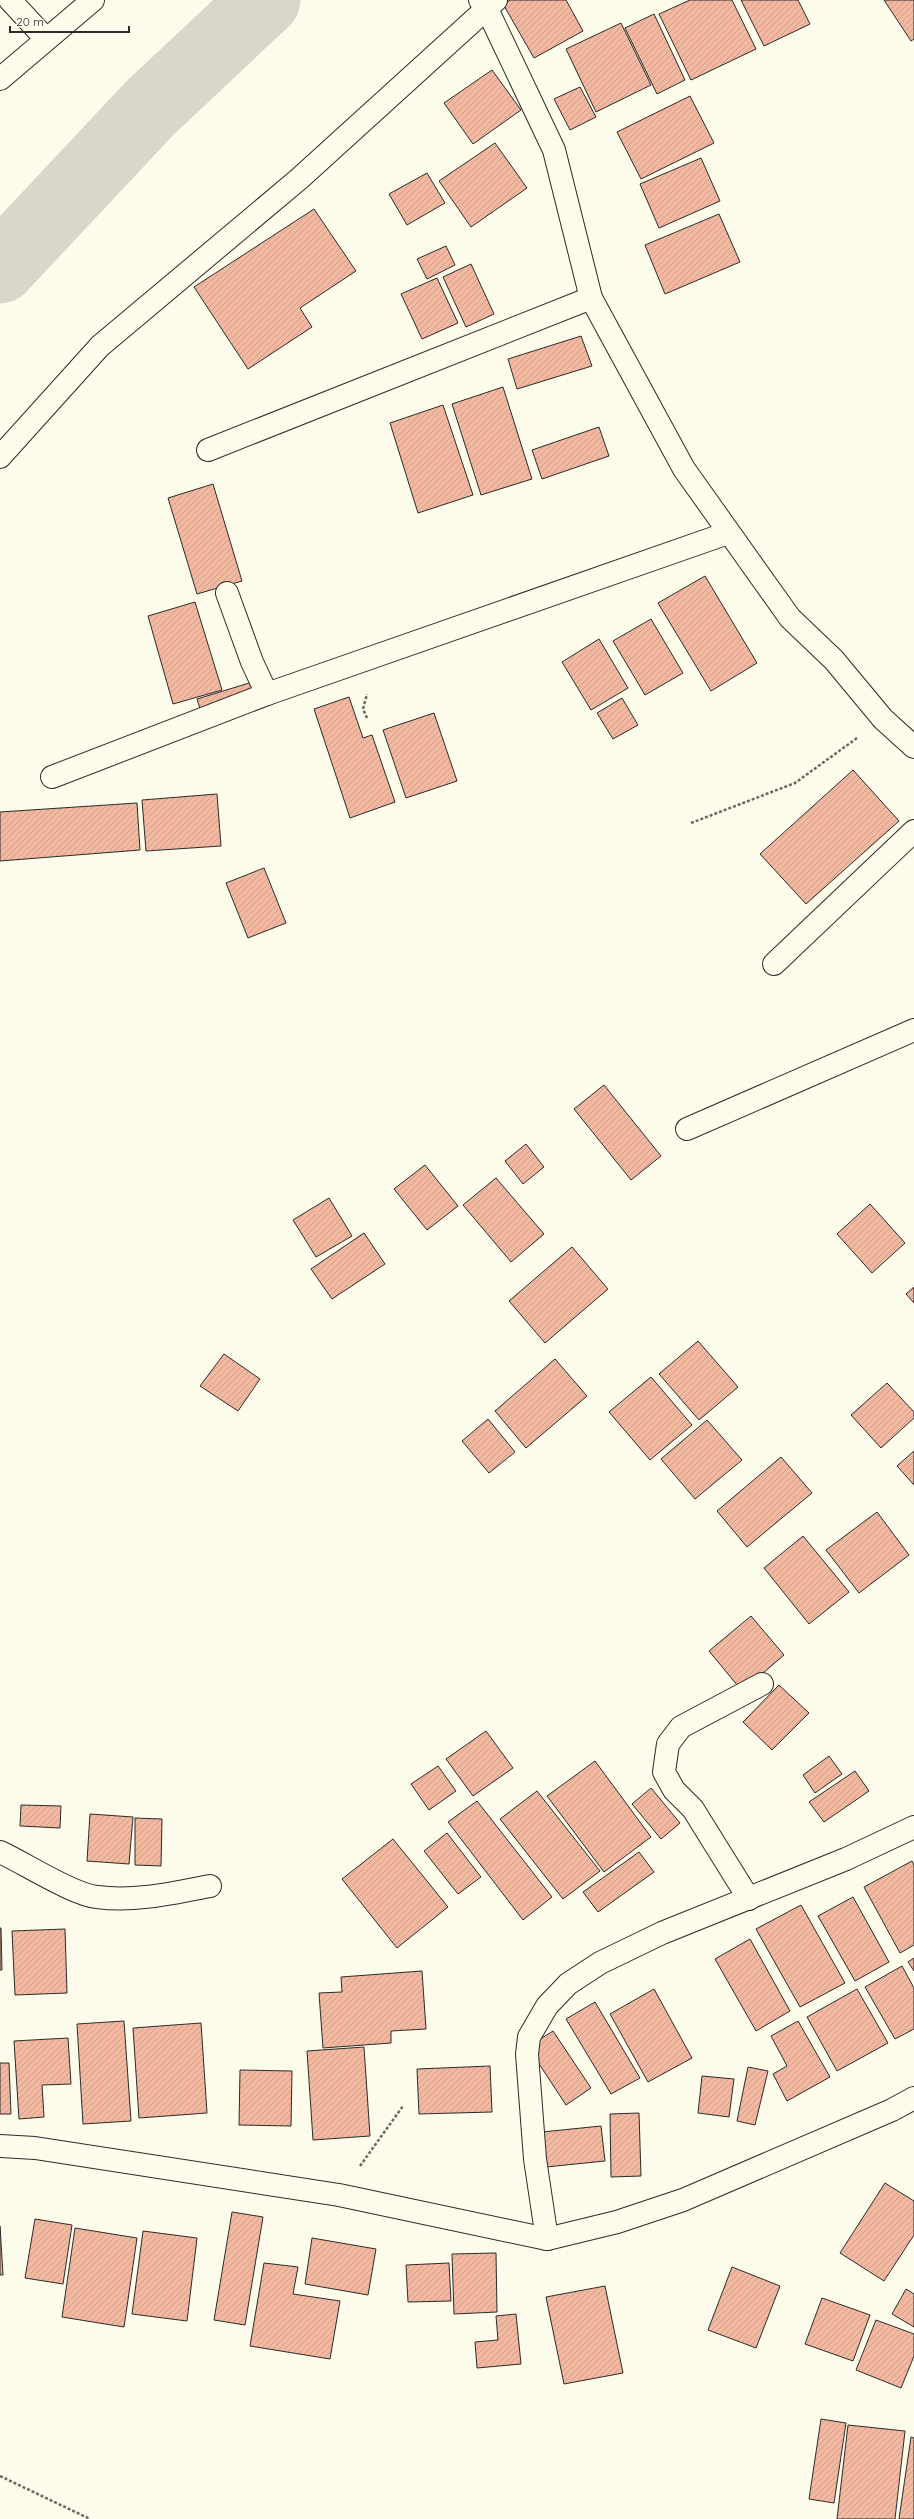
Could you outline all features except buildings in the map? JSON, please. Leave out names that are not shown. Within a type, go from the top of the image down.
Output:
[{"type":"street","points":[[10,0],[46,38]]},
{"type":"street","points":[[0,79],[46,38],[93,0]]},
{"type":"street","points":[[0,457],[100,346],[299,179],[488,3],[554,150],[591,298],[684,469],[728,533],[790,618],[834,660],[883,719],[914,747]]},
{"type":"street","points":[[208,450],[591,298]]},
{"type":"street","points":[[52,777],[267,694],[728,533]]},
{"type":"street","points":[[227,593],[252,662],[267,694]]},
{"type":"street","points":[[774,964],[914,831]]},
{"type":"street","points":[[687,1129],[914,1030]]},
{"type":"street","points":[[750,1899],[693,1809],[674,1790],[667,1779],[664,1766],[668,1744],[682,1727],[762,1684]]},
{"type":"street","points":[[547,2239],[535,2159],[527,2054],[529,2037],[547,2006],[568,1984],[600,1963],[662,1933],[846,1860],[914,1827]]},
{"type":"street","points":[[0,1852],[74,1889],[96,1898],[156,1896],[210,1886]]},
{"type":"street","points":[[0,2146],[35,2148],[339,2196],[547,2239],[617,2222],[683,2200],[892,2110],[914,2098]]},
{"type":"path","points":[[691,823],[795,783],[883,719]]},
{"type":"path","points":[[339,2196],[403,2106]]},
{"type":"path","points":[[0,2476],[90,2519]]},
{"type":"waterway","points":[[0,268],[150,108],[265,0]]}]
